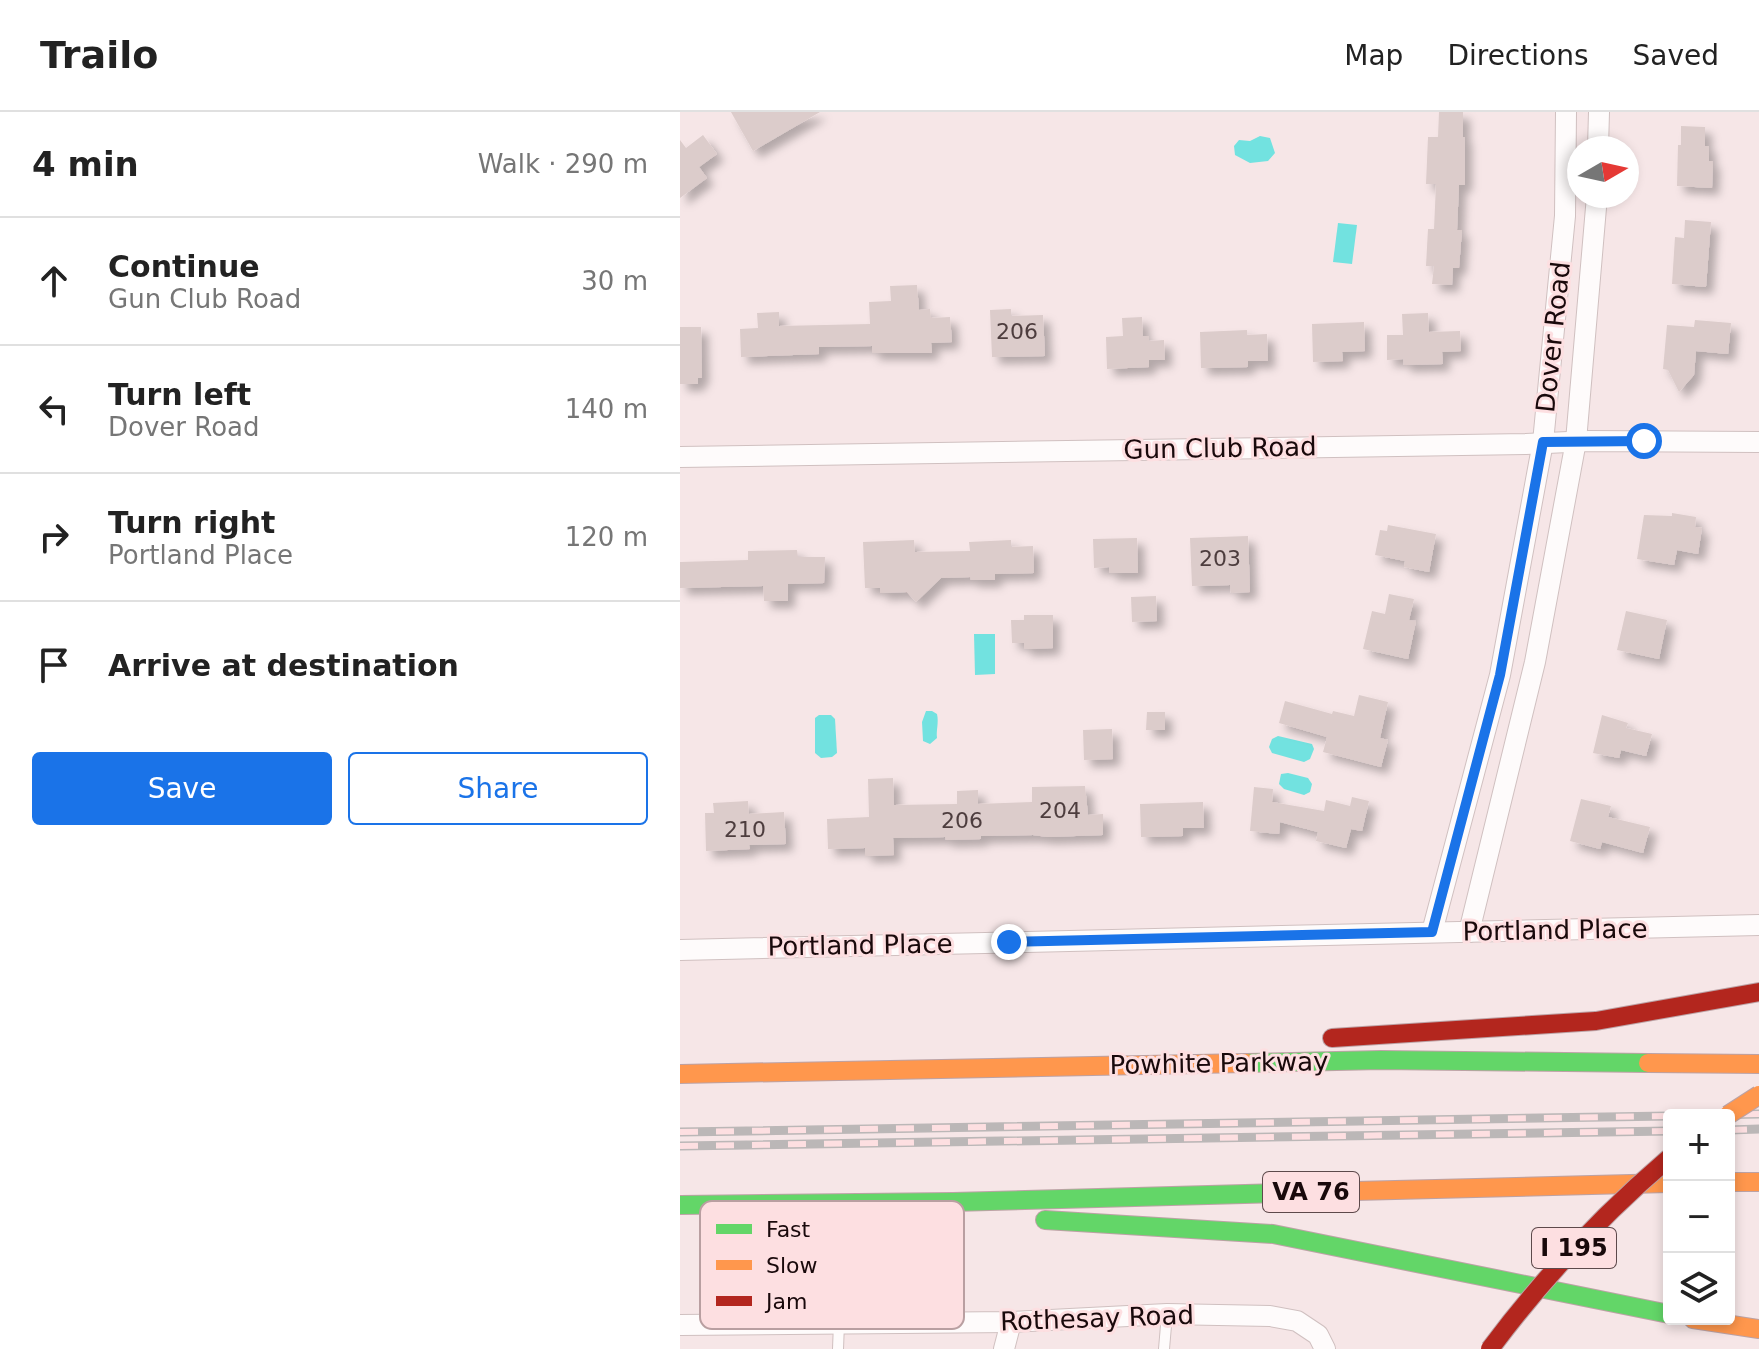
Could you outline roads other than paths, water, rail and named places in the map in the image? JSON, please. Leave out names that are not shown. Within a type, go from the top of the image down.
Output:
[{"type":"highway","points":[[1308,1040],[1596,1021],[1759,992]]},
{"type":"highway","points":[[1046,1066],[1166,1050],[1235,1045]]},
{"type":"highway","name":"Powhite Parkway","points":[[680,1074],[1381,1060],[1759,1064]]},
{"type":"highway","points":[[1735,1110],[1759,1095]]},
{"type":"highway","name":"I 195","points":[[1490,1349],[1514,1315],[1574,1248],[1625,1194],[1663,1163]]},
{"type":"highway","points":[[1735,1182],[1759,1182]]},
{"type":"highway","name":"VA 76","points":[[964,1202],[1663,1183]]},
{"type":"highway","name":"VA 76","points":[[680,1205],[700,1205]]},
{"type":"highway","points":[[964,1205],[1023,1219],[1273,1234],[1663,1313]]},
{"type":"highway","points":[[1722,1325],[1758,1339]]},
{"type":"street","name":"Dover Road","points":[[1432,932],[1500,675],[1543,442],[1565,216],[1566,112]]},
{"type":"street","points":[[1598,136],[1599,112]]},
{"type":"street","name":"Dover Road","points":[[1469,932],[1535,662],[1576,441],[1596,208]]},
{"type":"street","name":"Gun Club Road","points":[[680,457],[1576,441],[1759,442]]},
{"type":"street","name":"Portland Place","points":[[680,950],[1759,925]]},
{"type":"street","name":"Rothesay Road","points":[[964,1322],[1167,1314],[1270,1316],[1297,1321],[1322,1342]]},
{"type":"street","points":[[1004,1349],[1011,1322]]},
{"type":"street","name":"Rothesay Road","points":[[680,1325],[700,1325]]},
{"type":"lane","points":[[1164,1349],[1167,1314]]},
{"type":"lane","points":[[838,1349],[839,1329]]},
{"type":"water","points":[[1260,136],[1270,138],[1275,153],[1268,161],[1250,163],[1235,155],[1234,146],[1239,140],[1250,141]]},
{"type":"water","points":[[1338,223],[1357,225],[1352,264],[1333,262]]},
{"type":"water","points":[[974,634],[995,634],[995,674],[975,675]]},
{"type":"water","points":[[926,711],[937,714],[937,738],[930,744],[923,741],[922,722]]},
{"type":"water","points":[[831,715],[835,719],[837,753],[832,757],[821,758],[815,753],[815,718]]},
{"type":"water","points":[[1278,736],[1312,744],[1314,749],[1310,759],[1304,762],[1272,753],[1269,747],[1272,739]]},
{"type":"water","points":[[1281,774],[1308,778],[1312,784],[1310,792],[1304,795],[1284,789],[1279,784]]},
{"type":"railway","points":[[1735,1114],[1759,1114]]},
{"type":"railway","points":[[680,1132],[1663,1116]]},
{"type":"railway","points":[[1735,1130],[1759,1129]]},
{"type":"railway","points":[[680,1146],[1663,1131]]}]
